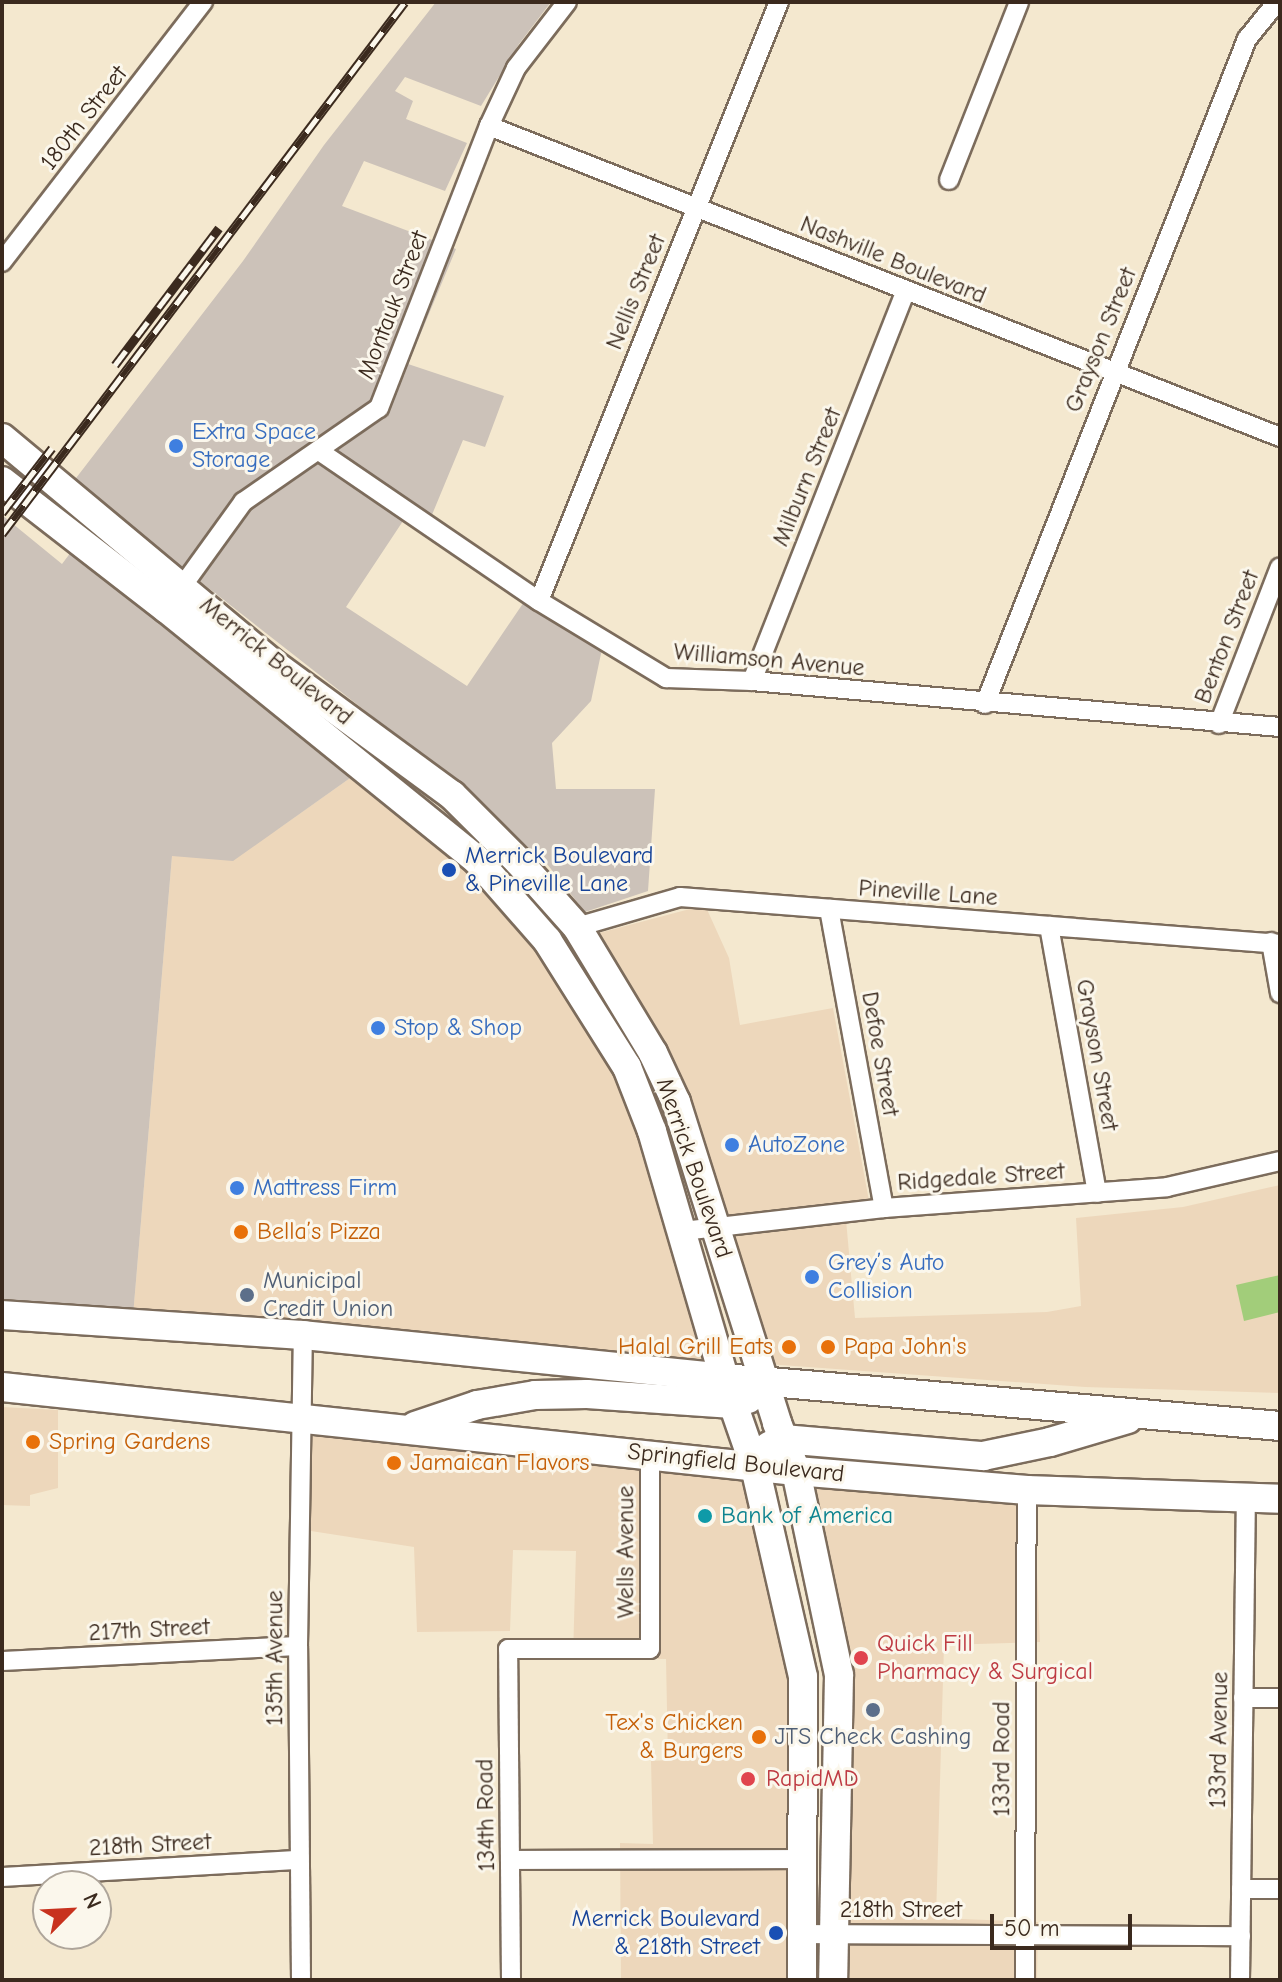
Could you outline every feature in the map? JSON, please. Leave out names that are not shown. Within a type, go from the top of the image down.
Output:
[{"type":"main road","name":"Merrick Boulevard","points":[[2,438],[183,585],[272,663],[452,795],[519,862],[577,927],[653,1053],[676,1102],[718,1228],[763,1380],[796,1471],[839,1675],[833,1980]]},
{"type":"main road","name":"Merrick Boulevard","points":[[2,481],[167,609],[476,859],[531,919],[560,958],[627,1067],[652,1131],[729,1391],[755,1467],[803,1677],[802,1980]]},
{"type":"main road","points":[[2,1315],[303,1335],[729,1391]]},
{"type":"main road","points":[[408,1428],[477,1405],[535,1395],[729,1391],[763,1380],[1280,1426]]},
{"type":"main road","name":"Springfield Boulevard","points":[[2,1387],[796,1471],[1027,1490],[1280,1499]]},
{"type":"main road","points":[[755,1467],[770,1445],[783,1439],[983,1456],[1050,1442],[1144,1414]]},
{"type":"street","name":"180th Street","points":[[2,262],[203,2]]},
{"type":"street","name":"Montauk Street","points":[[167,609],[243,502],[379,408],[489,126],[516,68],[567,2]]},
{"type":"street","name":"Nellis Street","points":[[539,601],[779,2]]},
{"type":"street","points":[[949,180],[1019,2]]},
{"type":"street","name":"Grayson Street","points":[[985,704],[1247,39],[1277,2]]},
{"type":"street","name":"Nashville Boulevard","points":[[489,126],[1280,437]]},
{"type":"street","name":"Milburn Street","points":[[752,681],[906,291]]},
{"type":"street","name":"Williamson Avenue","points":[[319,451],[539,601],[666,678],[752,681],[985,704],[1280,727]]},
{"type":"street","name":"Benton Street","points":[[1219,724],[1280,567]]},
{"type":"street","name":"Pineville Lane","points":[[577,927],[680,897],[1276,943]]},
{"type":"street","name":"Defoe Street","points":[[829,909],[884,1208]]},
{"type":"street","name":"Grayson Street","points":[[1049,926],[1097,1193]]},
{"type":"street","points":[[1276,943],[1280,993]]},
{"type":"street","name":"Ridgedale Street","points":[[683,1231],[884,1208],[1167,1187],[1280,1161]]},
{"type":"street","name":"135th Avenue","points":[[301,1980],[298,1646],[299,1417],[303,1335]]},
{"type":"street","name":"Wells Avenue","points":[[508,1649],[650,1649],[650,1454]]},
{"type":"street","name":"133rd Road","points":[[1025,1980],[1027,1490]]},
{"type":"street","name":"133rd Avenue","points":[[1240,1980],[1246,1500]]},
{"type":"street","name":"217th Street","points":[[2,1661],[298,1646]]},
{"type":"street","name":"134th Road","points":[[508,1649],[511,1980]]},
{"type":"street","points":[[1243,1698],[1280,1698]]},
{"type":"street","points":[[510,1860],[801,1859]]},
{"type":"street","name":"218th Street","points":[[2,1877],[300,1860]]},
{"type":"street","points":[[1241,1889],[1280,1889]]},
{"type":"street","name":"218th Street","points":[[801,1934],[1241,1936]]},
{"type":"shaded area","points":[[436,2],[551,2],[519,44],[481,106],[405,77],[395,91],[413,101],[406,119],[467,143],[445,191],[364,161],[342,206],[456,249],[408,364],[504,396],[485,447],[463,440],[424,534],[403,521],[346,607],[467,686],[526,599],[602,649],[591,701],[552,743],[556,789],[655,789],[648,891],[585,912],[547,864],[437,767],[73,482],[243,261],[324,145]]},
{"type":"shaded area","points":[[2,515],[62,564],[71,552],[353,776],[233,861],[172,856],[133,1316],[2,1300]]},
{"type":"shaded area","points":[[353,776],[471,863],[530,929],[626,1077],[717,1371],[133,1316],[172,856],[278,829]]},
{"type":"shaded area","points":[[705,905],[729,958],[740,1025],[833,1008],[870,1206],[845,1209],[855,1318],[1047,1312],[1081,1306],[1076,1218],[1183,1207],[1280,1185],[1280,1393],[1085,1387],[767,1364],[656,1044],[599,933]]},
{"type":"shaded area","points":[[2,1407],[58,1410],[58,1488],[30,1495],[30,1506],[2,1505]]},
{"type":"shaded area","points":[[311,1436],[749,1475],[796,1681],[799,1980],[621,1980],[620,1843],[653,1844],[651,1761],[668,1760],[666,1659],[573,1657],[576,1551],[513,1550],[510,1631],[417,1632],[414,1547],[311,1531]]},
{"type":"shaded area","points":[[807,1488],[1034,1503],[1040,1642],[944,1645],[936,1918],[1038,1922],[1037,1980],[850,1980],[845,1677]]},
{"type":"green space","points":[[1280,1275],[1280,1312],[1244,1321],[1236,1285]]},
{"type":"railway","points":[[2,534],[405,2]]},
{"type":"railway","points":[[115,365],[219,228]]},
{"type":"railway","points":[[2,513],[52,448]]},
{"type":"place","name":"Extra Space Storage","points":[[176,446]]},
{"type":"place","name":"Merrick Boulevard & Pineville Lane","points":[[449,870]]},
{"type":"place","name":"Stop & Shop","points":[[378,1028]]},
{"type":"place","name":"AutoZone","points":[[732,1145]]},
{"type":"place","name":"Mattress Firm","points":[[237,1188]]},
{"type":"place","name":"Bella’s Pizza","points":[[241,1232]]},
{"type":"place","name":"Grey’s Auto Collision","points":[[812,1277]]},
{"type":"place","name":"Municipal Credit Union","points":[[247,1295]]},
{"type":"place","name":"Halal Grill Eats","points":[[789,1347]]},
{"type":"place","name":"Papa John's","points":[[828,1347]]},
{"type":"place","name":"Spring Gardens","points":[[33,1442]]},
{"type":"place","name":"Jamaican Flavors","points":[[394,1463]]},
{"type":"place","name":"Bank of America","points":[[705,1516]]},
{"type":"place","name":"Quick Fill Pharmacy & Surgical","points":[[861,1658]]},
{"type":"place","name":"JTS Check Cashing","points":[[873,1710]]},
{"type":"place","name":"Tex's Chicken & Burgers","points":[[759,1737]]},
{"type":"place","name":"RapidMD","points":[[748,1779]]},
{"type":"place","name":"Merrick Boulevard & 218th Street","points":[[776,1933]]}]
